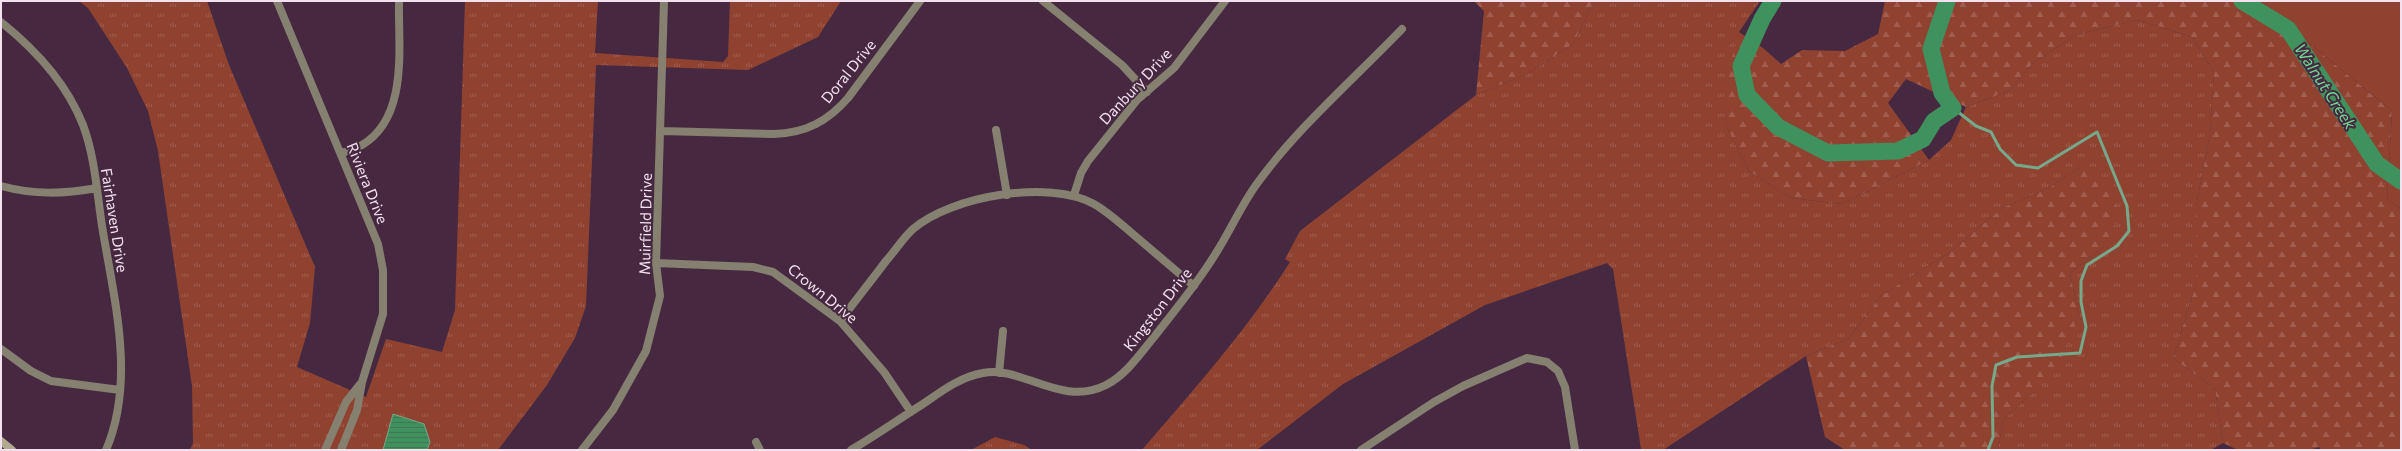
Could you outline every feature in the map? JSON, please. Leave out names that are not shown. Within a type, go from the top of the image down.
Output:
[{"type":"main road","points":[[1,441],[12,450]]},
{"type":"street","name":"Riviera Drive","points":[[277,1],[342,153],[378,244],[383,270],[383,314],[362,382],[357,410],[341,450]]},
{"type":"street","points":[[342,153],[362,144],[375,134],[394,104],[398,74],[399,1]]},
{"type":"street","name":"Muirfield Drive","points":[[582,450],[613,410],[646,351],[660,296],[656,262],[664,1]]},
{"type":"street","name":"Doral Drive","points":[[661,131],[789,134],[815,126],[837,111],[848,98],[920,1]]},
{"type":"street","points":[[1043,1],[1122,65],[1147,92]]},
{"type":"street","name":"Danbury Drive","points":[[1074,195],[1081,173],[1088,161],[1138,100],[1174,68],[1225,1]]},
{"type":"street","name":"Fairhaven Drive","points":[[1,22],[40,57],[66,92],[83,126],[92,158],[120,350],[120,390],[114,425],[106,450]]},
{"type":"street","name":"Kingston Drive","points":[[851,450],[960,379],[984,372],[999,373],[1054,389],[1073,392],[1091,391],[1107,385],[1124,372],[1138,357],[1194,286],[1216,253],[1255,187],[1278,157],[1402,29]]},
{"type":"street","points":[[996,130],[1007,195]]},
{"type":"street","points":[[1,186],[29,192],[65,194],[96,188]]},
{"type":"street","points":[[840,321],[912,229],[942,210],[964,203],[1031,191],[1074,195],[1094,204],[1111,216],[1194,286]]},
{"type":"street","name":"Crown Drive","points":[[656,262],[753,267],[773,272],[840,321],[884,372],[911,412]]},
{"type":"street","points":[[999,373],[1003,331]]},
{"type":"street","points":[[1,349],[31,371],[51,381],[120,390]]},
{"type":"street","points":[[1361,450],[1440,399],[1463,386],[1527,358],[1547,362],[1558,371],[1565,386],[1575,450]]},
{"type":"street","name":"Riviera Drive","points":[[325,450],[346,402],[362,382]]},
{"type":"street","points":[[756,442],[760,450]]},
{"type":"green space","points":[[79,1],[207,1],[229,65],[315,267],[310,323],[297,367],[366,397],[386,339],[442,352],[455,310],[465,1],[598,1],[595,53],[723,62],[728,56],[730,1],[841,1],[818,37],[748,70],[596,65],[586,306],[575,338],[547,385],[498,450],[190,450],[193,443],[192,386],[158,151],[148,111],[127,68],[88,8]]},
{"type":"green space","points":[[1474,1],[1594,1],[1573,44],[1527,74],[1476,95],[1484,11]]},
{"type":"green space","points":[[1594,1],[1760,1],[1739,32],[1725,124],[1749,171],[1791,198],[1842,204],[1929,160],[1951,140],[1966,107],[2009,91],[2032,64],[2075,35],[2138,20],[2192,37],[2214,72],[2210,134],[2196,206],[2196,284],[2173,358],[2215,389],[2223,443],[2211,450],[1998,450],[2003,420],[2033,392],[2079,316],[2070,273],[2104,247],[2082,166],[2049,188],[2002,208],[1953,250],[1881,296],[1848,339],[1806,356],[1663,450],[1641,449],[1613,269],[1607,263],[1485,305],[1343,384],[1257,450],[1142,450],[1219,359],[1256,311],[1290,262],[1285,259],[1300,231],[1476,95],[1527,74],[1573,44]]},
{"type":"green space","points":[[1885,1],[2258,1],[2392,111],[2387,199],[2401,209],[2401,450],[2321,450],[2319,447],[2309,450],[2238,450],[2223,443],[2215,389],[2173,358],[2196,284],[2196,206],[2210,134],[2214,72],[2192,37],[2138,20],[2075,35],[2032,64],[2009,91],[1966,107],[1906,79],[1888,103],[1929,160],[1842,204],[1791,198],[1749,171],[1725,124],[1727,77],[1739,32],[1763,48],[1781,64],[1802,50],[1845,51],[1878,34]]},
{"type":"green space","points":[[2258,1],[2401,1],[2401,209],[2387,199],[2392,111]]},
{"type":"green space","points":[[2082,166],[2110,184],[2119,216],[2104,247],[2070,273],[2079,316],[2060,360],[2033,392],[2003,420],[1998,450],[1845,450],[1825,437],[1806,356],[1848,339],[1881,296],[1953,250],[2002,208],[2049,188]]},
{"type":"green space","points":[[995,437],[1024,445],[1032,450],[971,450]]},
{"type":"shaded area","points":[[393,414],[424,424],[430,442],[427,450],[383,450]]},
{"type":"waterway","name":"Walnut Creek","points":[[1773,1],[1762,19],[1741,66],[1747,95],[1778,127],[1828,153],[1898,151],[1923,139],[1934,121],[1953,108],[1942,93],[1931,49],[1947,1]]},
{"type":"waterway","name":"Walnut Creek","points":[[2242,1],[2288,29],[2377,164],[2401,181]]},
{"type":"waterway","points":[[1953,108],[1976,126],[1991,132],[2000,149],[2016,165],[2038,168],[2097,132],[2127,206],[2129,231],[2117,246],[2087,265],[2081,281],[2081,302],[2086,327],[2080,353],[2017,357],[1996,365],[1992,386],[1993,437],[1988,450]]}]
